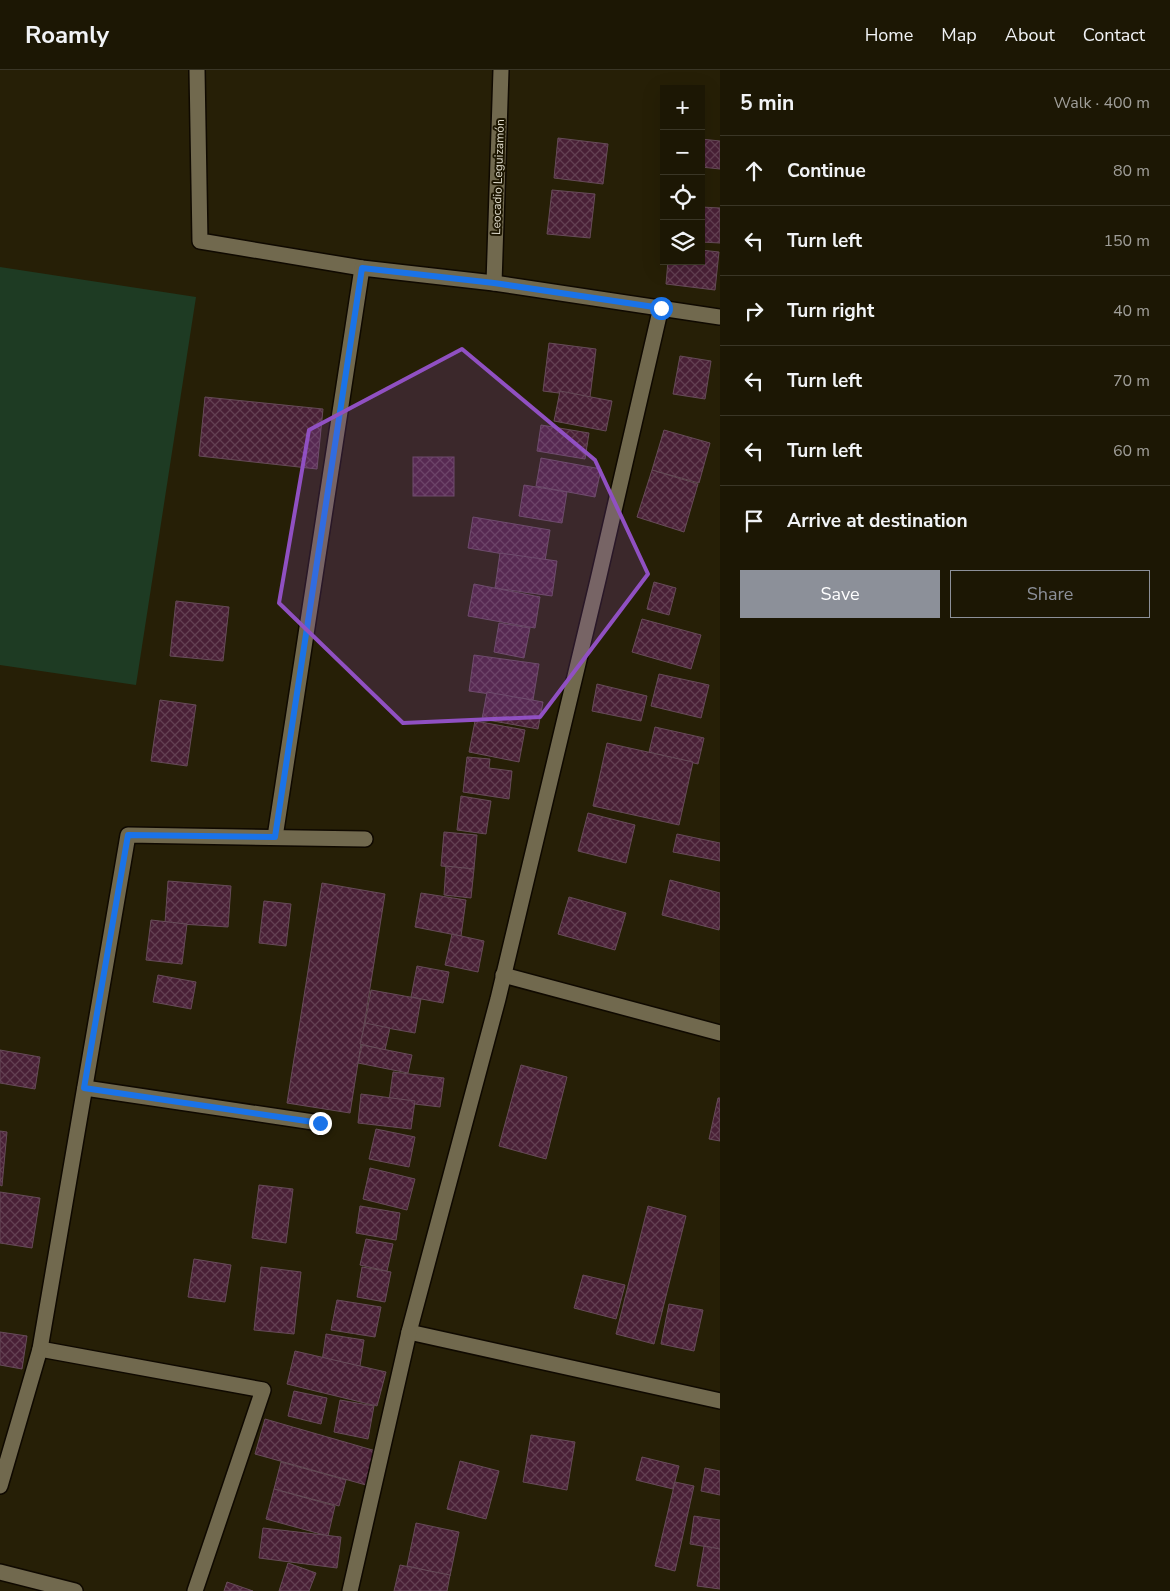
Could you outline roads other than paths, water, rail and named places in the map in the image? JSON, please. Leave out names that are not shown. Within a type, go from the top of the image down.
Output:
[{"type":"street","points":[[198,70],[200,241],[362,268],[494,283],[720,317]]},
{"type":"street","name":"Leocadio Leguizamón","points":[[494,283],[501,70]]},
{"type":"street","points":[[275,837],[362,268]]},
{"type":"street","points":[[350,1591],[410,1332],[503,975],[661,308]]},
{"type":"street","points":[[0,1486],[5,1451],[40,1349],[128,835],[365,839]]},
{"type":"street","points":[[503,975],[720,1033]]},
{"type":"street","points":[[84,1088],[320,1123]]},
{"type":"street","points":[[410,1332],[720,1400]]},
{"type":"street","points":[[40,1349],[263,1390],[195,1591]]},
{"type":"street","points":[[0,1572],[75,1591]]}]
